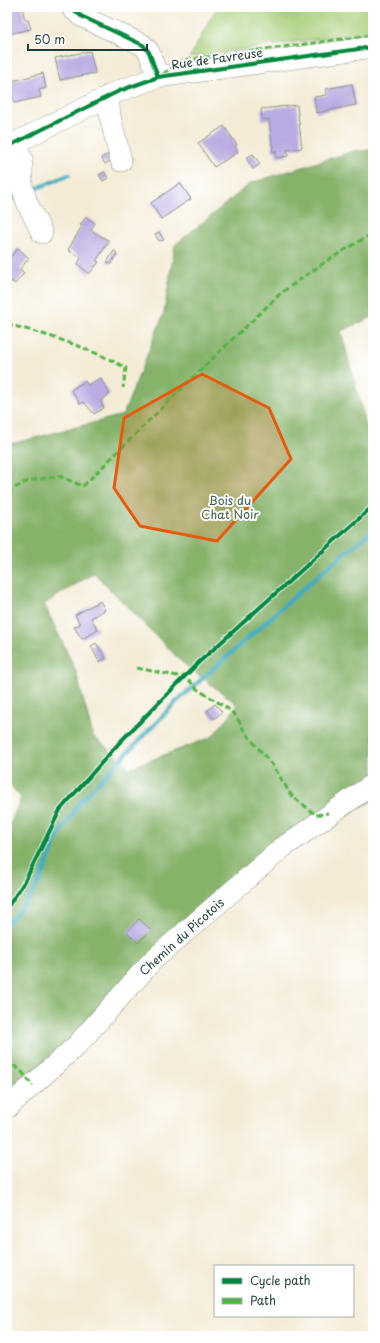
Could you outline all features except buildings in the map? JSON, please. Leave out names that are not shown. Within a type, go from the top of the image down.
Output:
[{"type":"street","points":[[71,7],[81,16],[143,45],[149,52],[158,77]]},
{"type":"street","name":"Rue de Favreuse","points":[[11,145],[108,96],[158,77],[373,47]]},
{"type":"street","points":[[108,96],[110,116],[121,161]]},
{"type":"street","points":[[11,145],[22,159],[22,187],[28,205],[42,233]]},
{"type":"street","name":"Chemin du Picotois","points":[[7,1108],[77,1045],[153,960],[282,848],[373,784]]},
{"type":"highlighted area","points":[[202,374],[269,408],[291,459],[217,541],[140,526],[114,488],[124,418]]},
{"type":"green space","points":[[217,7],[373,7],[373,31],[190,57]]},
{"type":"green space","name":"Bois du Chat Noir","points":[[373,150],[373,317],[341,331],[373,452],[373,800],[259,865],[7,1099],[7,832],[21,798],[7,781],[7,445],[123,415],[164,313],[175,245],[251,183],[354,151]],"holes":[[[94,573],[183,663],[238,705],[212,737],[130,768],[93,736],[75,669],[44,604]]]},
{"type":"waterway","points":[[211,59],[254,53]]},
{"type":"waterway","points":[[30,191],[69,175]]},
{"type":"waterway","points":[[7,201],[19,196]]},
{"type":"waterway","points":[[7,924],[30,898],[41,879],[57,838],[80,802],[176,702],[321,573],[373,530]]},
{"type":"marked path","points":[[163,74],[183,60],[373,35]]},
{"type":"marked path","points":[[7,492],[28,481],[59,476],[83,486],[191,379],[281,293],[325,262],[373,233]]},
{"type":"marked path","points":[[7,324],[53,337],[83,348],[126,368],[123,388]]},
{"type":"marked path","points":[[137,668],[177,676],[185,676],[197,689],[227,708],[236,716],[245,732],[274,767],[291,795],[316,815],[328,813]]},
{"type":"marked path","points":[[7,1060],[22,1072],[33,1086]]},
{"type":"cycle path","points":[[71,7],[81,16],[143,45],[149,52],[158,77]]},
{"type":"cycle path","points":[[7,147],[119,91],[158,77],[373,47]]},
{"type":"cycle path","points":[[7,908],[25,881],[60,810],[119,743],[198,663],[373,506]]}]
